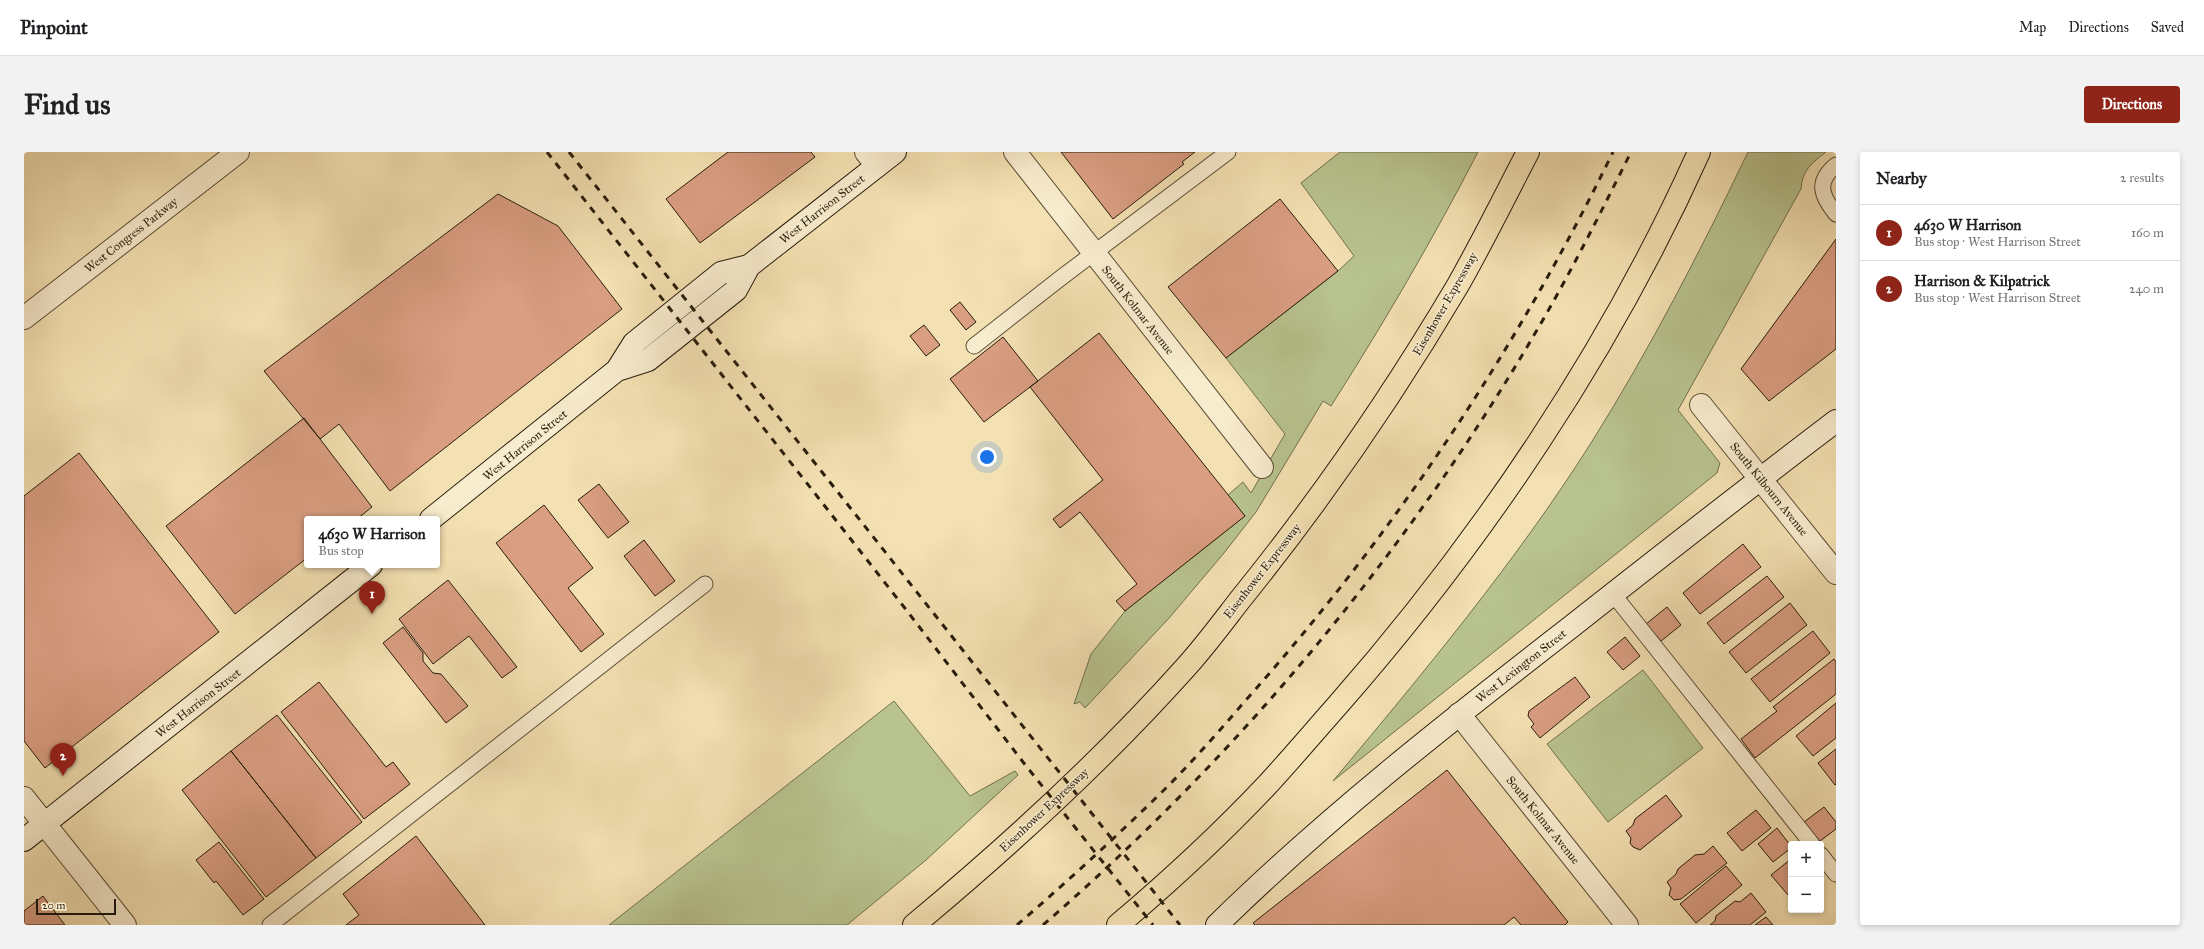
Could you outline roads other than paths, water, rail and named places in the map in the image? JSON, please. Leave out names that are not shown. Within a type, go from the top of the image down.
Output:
[{"type":"highway","name":"Eisenhower Expressway","points":[[914,925],[987,864],[1098,760],[1186,666],[1287,542],[1351,453],[1411,362],[1459,283],[1528,152]]},
{"type":"highway","points":[[1118,925],[1169,881],[1268,784],[1369,668],[1454,564],[1538,443],[1614,318],[1682,190],[1699,152]]},
{"type":"street","name":"West Congress Parkway","points":[[24,318],[238,152]]},
{"type":"street","name":"West Harrison Street","points":[[435,516],[617,370],[648,360],[736,290],[749,266],[871,159],[895,152]]},
{"type":"street","name":"South Kolmar Avenue","points":[[1016,152],[1094,254],[1262,467]]},
{"type":"street","name":"South Kilbourn Avenue","points":[[1701,405],[1836,573]]},
{"type":"street","name":"West Lexington Street","points":[[1217,925],[1258,885],[1320,829],[1458,714],[1760,478],[1836,421]]},
{"type":"street","name":"West Harrison Street","points":[[24,840],[367,568]]},
{"type":"street","name":"South Kolmar Avenue","points":[[1458,714],[1627,925]]},
{"type":"street","points":[[24,798],[125,925]]},
{"type":"lane","points":[[974,346],[1062,277],[1228,152]]},
{"type":"lane","points":[[1836,165],[1825,179],[1821,190],[1825,200],[1836,214]]},
{"type":"lane","points":[[270,925],[706,584]]},
{"type":"lane","points":[[1613,594],[1810,841]]},
{"type":"lane","points":[[1824,859],[1836,874]]},
{"type":"railway","points":[[547,152],[904,607],[1023,762],[1153,925]]},
{"type":"railway","points":[[569,152],[1180,925]]},
{"type":"railway","points":[[1017,925],[1111,840],[1187,767],[1300,637],[1352,573],[1401,507],[1448,439],[1493,369],[1575,226],[1613,152]]},
{"type":"railway","points":[[1043,925],[1115,860],[1184,792],[1251,721],[1314,648],[1375,572],[1432,493],[1486,413],[1537,330],[1574,264],[1631,152]]},
{"type":"place","name":"4630 W Harrison","points":[[372,614]]},
{"type":"place","name":"Harrison & Kilpatrick","points":[[63,776]]}]
